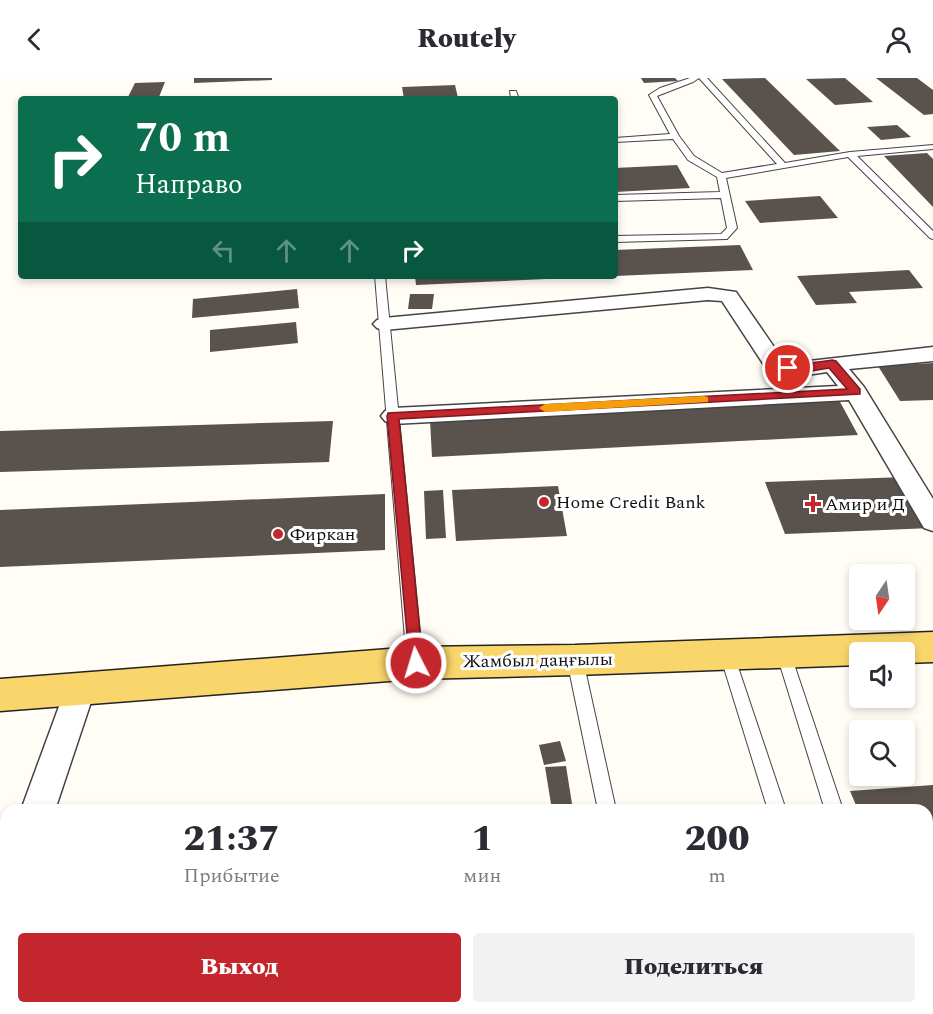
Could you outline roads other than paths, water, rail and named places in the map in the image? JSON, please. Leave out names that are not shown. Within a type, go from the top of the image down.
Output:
[{"type":"main road","name":"Жамбыл даңғылы","points":[[0,695],[416,663],[575,660],[933,647]]},
{"type":"street","points":[[384,324],[708,294],[729,296],[776,366],[800,369],[933,354]]},
{"type":"street","points":[[832,364],[856,392],[933,521]]},
{"type":"street","points":[[393,416],[856,392]]},
{"type":"street","points":[[40,804],[80,690]]},
{"type":"lane","points":[[696,78],[688,83],[659,90],[654,95],[675,136],[691,158],[721,176],[850,154],[933,147]]},
{"type":"lane","points":[[703,78],[783,166]]},
{"type":"lane","points":[[618,140],[675,136]]},
{"type":"lane","points":[[850,154],[933,236]]},
{"type":"lane","points":[[618,239],[724,237],[732,228],[721,176]]},
{"type":"lane","points":[[618,198],[725,195]]},
{"type":"lane","points":[[380,279],[416,663]]},
{"type":"lane","points":[[783,652],[832,804]]},
{"type":"lane","points":[[727,655],[775,804]]},
{"type":"lane","points":[[575,660],[606,804]]},
{"type":"place","name":"Home Credit Bank","points":[[544,502]]},
{"type":"place","name":"Амир и Д","points":[[813,504]]},
{"type":"place","name":"Фиркан","points":[[278,534]]}]
